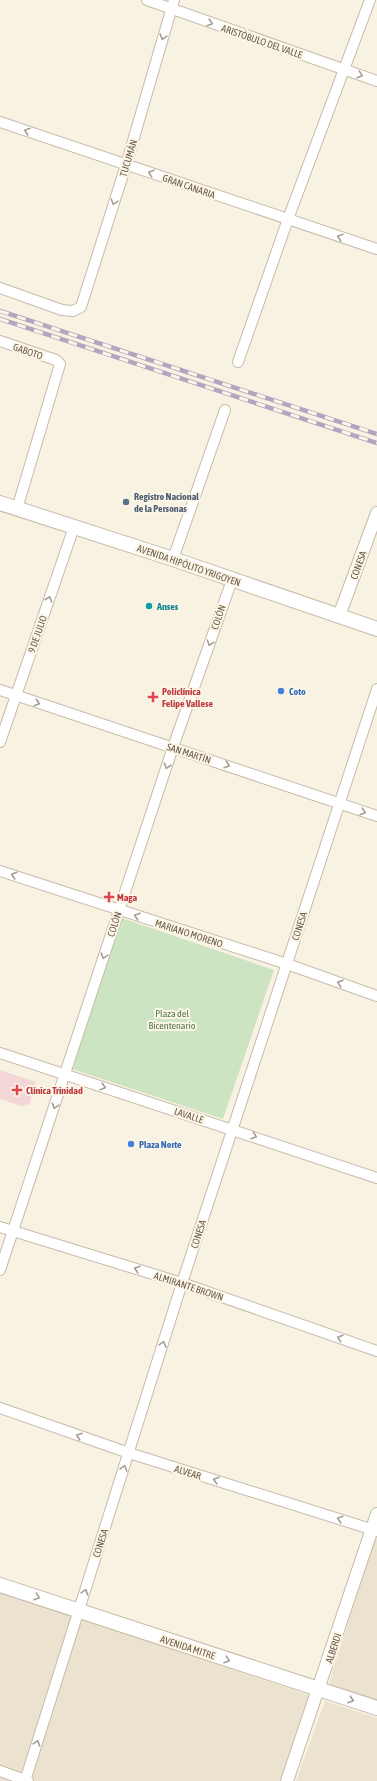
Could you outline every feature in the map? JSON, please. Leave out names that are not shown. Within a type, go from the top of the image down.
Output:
[{"type":"main road","name":"AVENIDA HIPÓLITO YRIGOYEN","points":[[0,503],[173,559],[377,629]]},
{"type":"main road","name":"AVENIDA MITRE","points":[[0,1585],[377,1708]]},
{"type":"street","name":"ARISTÓBULO DEL VALLE","points":[[148,0],[173,5],[344,70],[377,81]]},
{"type":"street","points":[[238,362],[288,219],[370,0]]},
{"type":"street","name":"TUCUMÁN","points":[[0,288],[62,310],[73,311],[81,307],[126,165],[173,5]]},
{"type":"street","name":"GRAN CANARIA","points":[[0,122],[377,249]]},
{"type":"street","name":"GABOTO","points":[[0,341],[56,360],[60,364],[17,508]]},
{"type":"street","points":[[173,559],[225,410]]},
{"type":"street","name":"CONESA","points":[[339,616],[377,513]]},
{"type":"street","name":"9 DE JULIO","points":[[0,742],[74,527]]},
{"type":"street","name":"COLÓN","points":[[0,1270],[118,910],[173,747],[232,580]]},
{"type":"street","name":"CONESA","points":[[26,1781],[182,1283],[377,689]]},
{"type":"street","name":"SAN MARTÍN","points":[[0,690],[377,816]]},
{"type":"street","name":"MARIANO MORENO","points":[[0,871],[287,964],[377,996]]},
{"type":"street","name":"LAVALLE","points":[[0,1053],[377,1178]]},
{"type":"street","name":"ALMIRANTE BROWN","points":[[0,1227],[182,1283],[377,1350]]},
{"type":"street","name":"ALVEAR","points":[[0,1408],[129,1453],[375,1530]]},
{"type":"street","name":"ALBERDI","points":[[287,1781],[375,1530],[377,1514]]},
{"type":"street","points":[[0,1771],[26,1781]]},
{"type":"shaded area","name":"Clínica Trinidad","points":[[0,1070],[36,1082],[29,1105],[25,1104],[24,1107],[0,1099]]},
{"type":"shaded area","points":[[377,1533],[377,1702],[328,1686]]},
{"type":"shaded area","points":[[0,1591],[311,1696],[280,1781],[0,1781]]},
{"type":"shaded area","points":[[325,1701],[377,1718],[377,1781],[296,1781]]},
{"type":"green space","name":"Plaza del Bicentenario","points":[[119,917],[274,970],[223,1119],[69,1068]]},
{"type":"railway","points":[[0,311],[377,434]]},
{"type":"railway","points":[[0,319],[377,443]]},
{"type":"place","name":"Registro Nacional de la Personas","points":[[126,502]]},
{"type":"place","name":"Anses","points":[[149,606]]},
{"type":"place","name":"Coto","points":[[281,691]]},
{"type":"place","name":"Policlínica Felipe Vallese","points":[[153,697]]},
{"type":"place","name":"Maga","points":[[109,897]]},
{"type":"place","name":"Clínica Trinidad","points":[[17,1090]]},
{"type":"place","name":"Plaza Norte","points":[[131,1144]]}]
